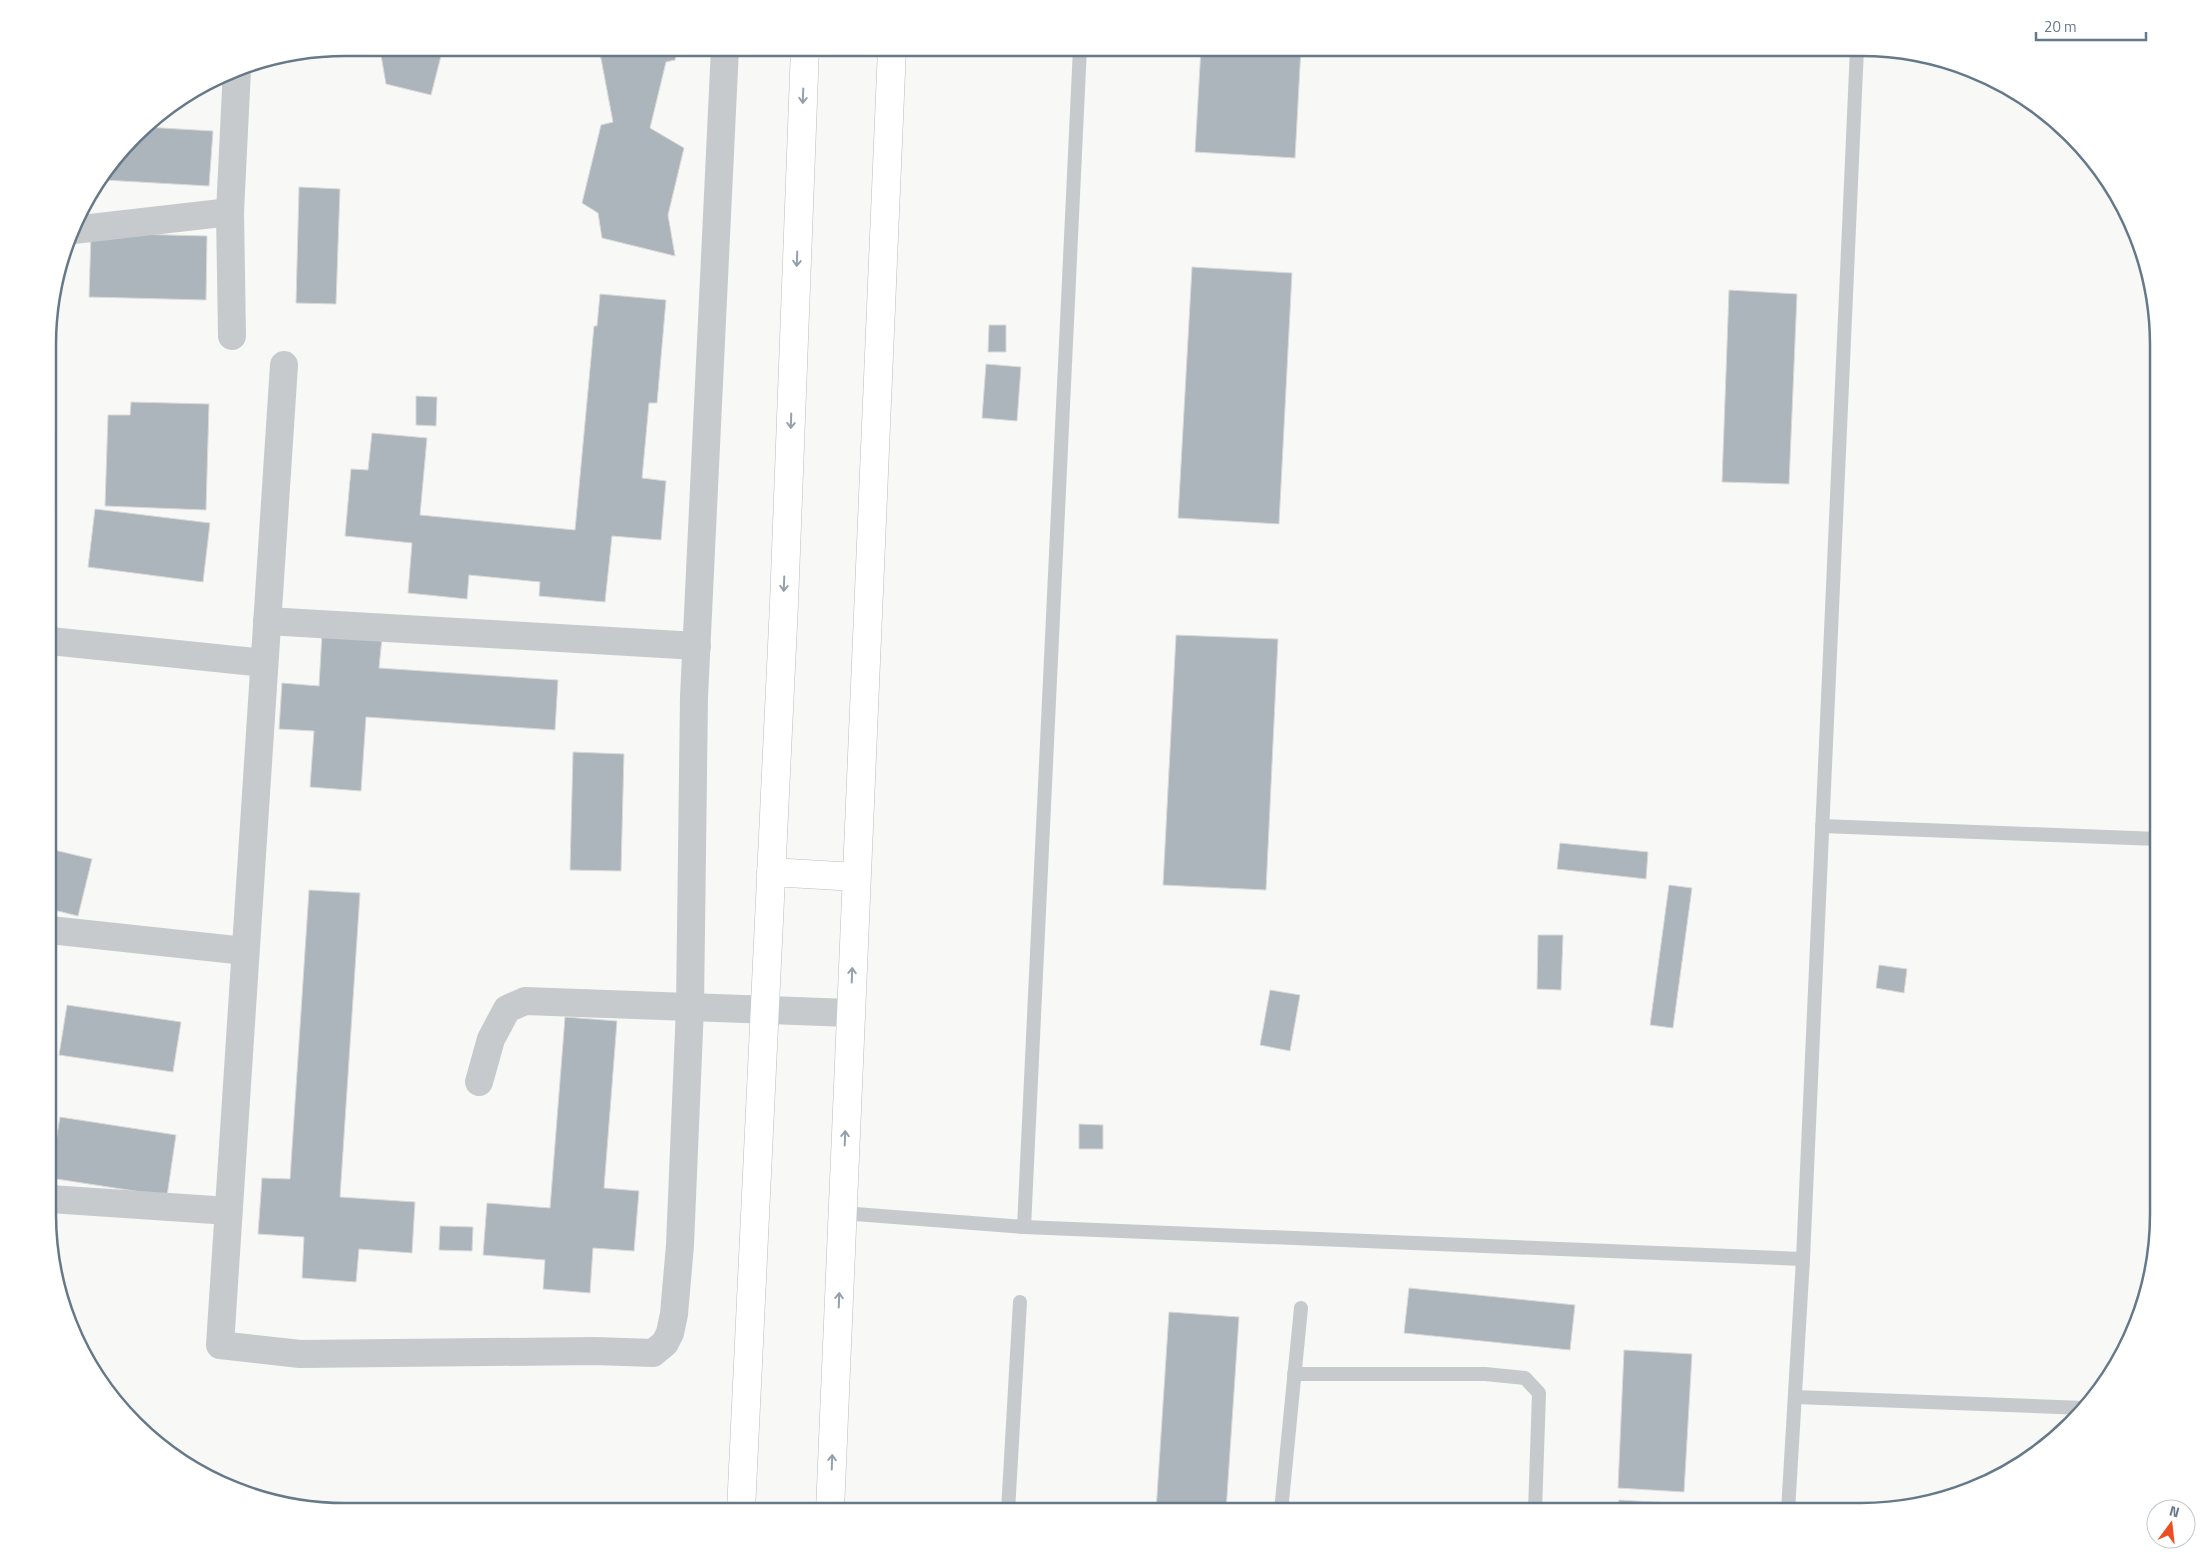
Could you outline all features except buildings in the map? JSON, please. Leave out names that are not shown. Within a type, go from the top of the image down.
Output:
[{"type":"street","points":[[284,365],[220,1345],[300,1354],[595,1351],[654,1353],[665,1343],[674,1314],[680,1246],[690,1007],[697,646],[725,56]]},
{"type":"street","points":[[741,1503],[771,872],[805,56]]},
{"type":"street","points":[[830,1503],[892,56]]},
{"type":"street","points":[[232,336],[230,212],[237,77]]},
{"type":"street","points":[[81,229],[230,212]]},
{"type":"street","points":[[267,621],[697,646]]},
{"type":"street","points":[[56,642],[264,663]]},
{"type":"street","points":[[771,872],[856,877]]},
{"type":"street","points":[[56,931],[245,951]]},
{"type":"street","points":[[479,1082],[491,1039],[507,1009],[525,1001],[850,1013]]},
{"type":"street","points":[[56,1199],[214,1210]]},
{"type":"lane","points":[[1024,1227],[1080,56]]},
{"type":"lane","points":[[1789,1503],[1802,1259],[1857,56]]},
{"type":"lane","points":[[1822,826],[2150,838]]},
{"type":"lane","points":[[842,1213],[1024,1227],[1802,1259]]},
{"type":"lane","points":[[1008,1503],[1020,1302]]},
{"type":"lane","points":[[1282,1503],[1301,1308]]},
{"type":"lane","points":[[1294,1374],[1486,1374],[1525,1378],[1538,1393],[1535,1503]]},
{"type":"lane","points":[[1795,1397],[2075,1408]]}]
